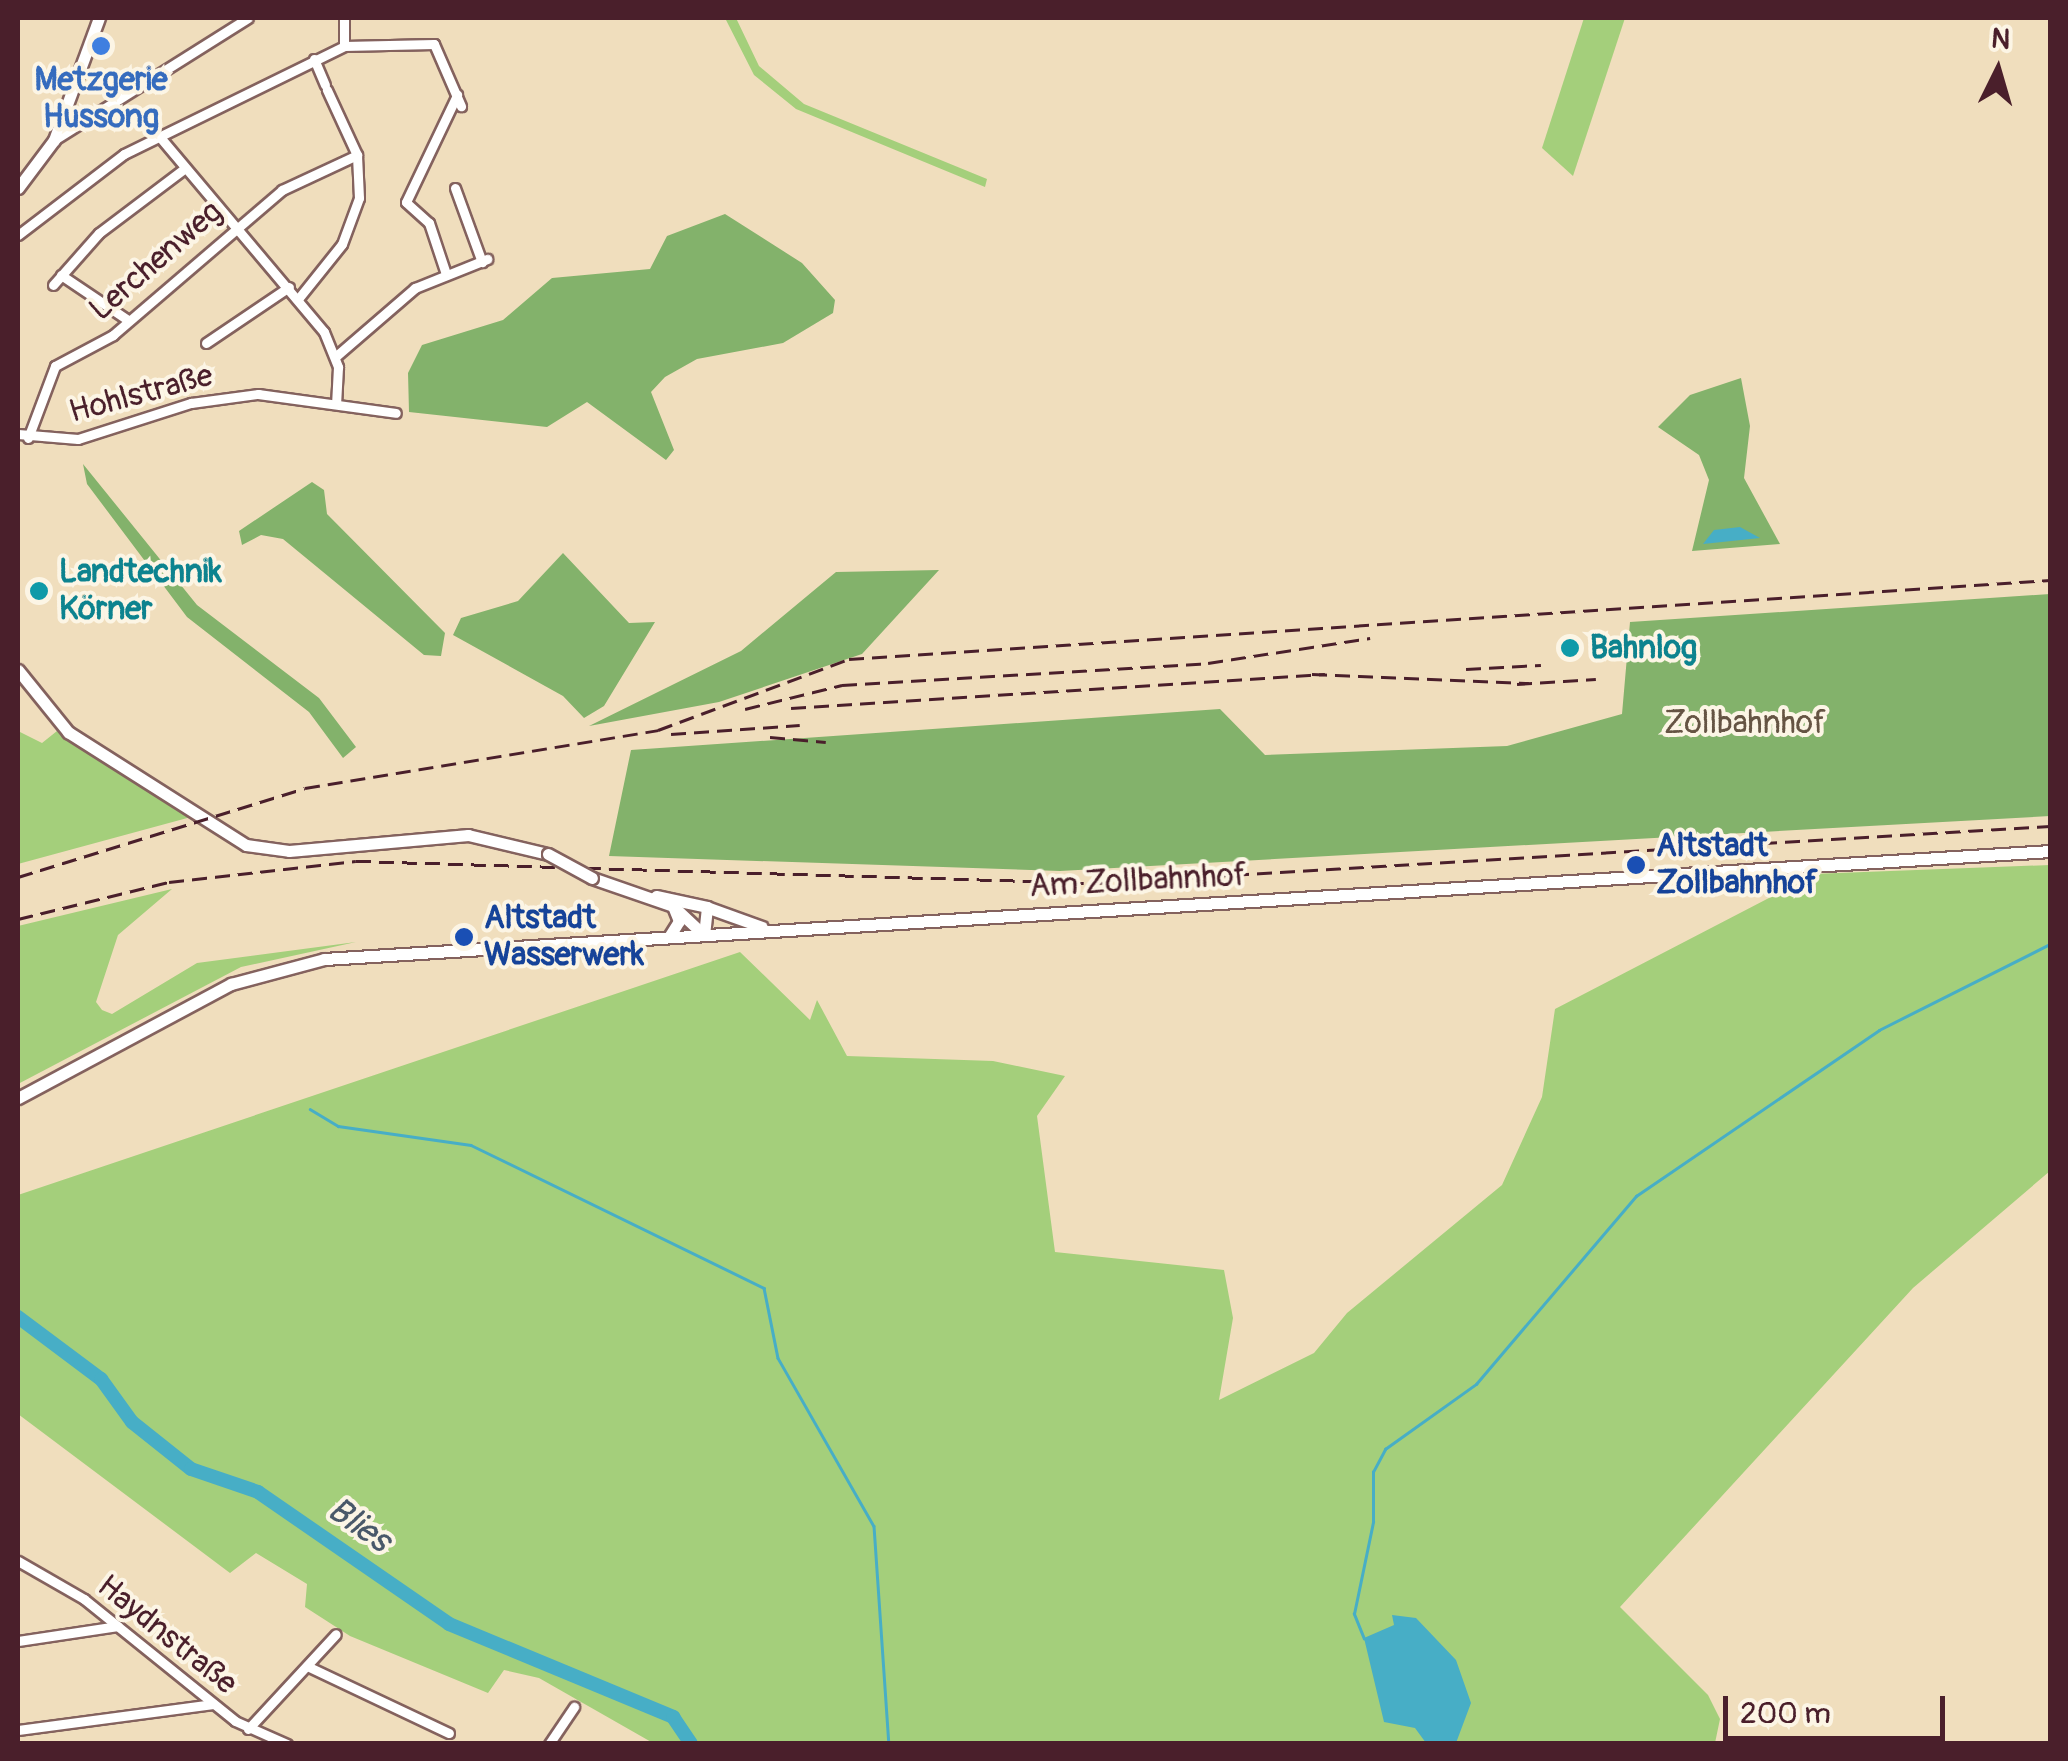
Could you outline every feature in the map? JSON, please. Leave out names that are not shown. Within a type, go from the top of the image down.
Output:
[{"type":"main road","points":[[18,188],[54,140],[98,18]]},
{"type":"main road","points":[[18,670],[89,748],[246,845],[290,851],[468,835],[548,854],[622,893],[673,906],[704,935]]},
{"type":"main road","name":"Am Zollbahnhof","points":[[18,1098],[253,975],[439,951],[2050,851]]},
{"type":"main road","points":[[622,893],[707,907],[776,930]]},
{"type":"main road","points":[[669,937],[679,921],[673,906]]},
{"type":"main road","points":[[704,935],[707,907]]},
{"type":"street","points":[[54,140],[248,18]]},
{"type":"street","points":[[344,18],[344,46]]},
{"type":"street","points":[[18,235],[74,186],[159,136],[314,59],[344,46],[431,42],[460,101],[406,202],[428,223],[446,274]]},
{"type":"street","points":[[298,299],[350,229],[357,155],[314,59]]},
{"type":"street","points":[[159,136],[298,299],[335,357],[336,404]]},
{"type":"street","name":"Lerchenweg","points":[[22,436],[54,366],[128,320],[235,225],[312,171],[357,155]]},
{"type":"street","points":[[53,286],[99,233],[184,169]]},
{"type":"street","points":[[335,357],[402,296],[484,260],[455,188]]},
{"type":"street","points":[[61,275],[128,320]]},
{"type":"street","points":[[206,342],[289,287]]},
{"type":"street","name":"Hohlstraße","points":[[22,436],[78,439],[238,395],[396,414]]},
{"type":"street","name":"Haydnstraße","points":[[18,1561],[118,1626],[248,1730],[287,1744]]},
{"type":"street","points":[[18,1641],[118,1626]]},
{"type":"street","points":[[248,1730],[336,1634]]},
{"type":"street","points":[[306,1666],[449,1733]]},
{"type":"street","points":[[18,1730],[212,1704]]},
{"type":"street","points":[[548,1744],[574,1707]]},
{"type":"green space","points":[[725,18],[736,18],[759,66],[804,104],[987,179],[985,187],[796,109],[754,75]]},
{"type":"green space","points":[[1584,18],[1625,18],[1573,176],[1542,148]]},
{"type":"green space","points":[[725,214],[802,263],[835,300],[833,313],[783,343],[697,359],[665,377],[651,392],[674,450],[666,460],[587,402],[547,427],[409,412],[408,373],[422,345],[503,320],[552,278],[650,269],[667,236]]},
{"type":"green space","points":[[1741,378],[1750,426],[1744,478],[1780,544],[1692,551],[1709,480],[1699,455],[1658,427],[1690,395]]},
{"type":"green space","points":[[83,464],[197,605],[319,698],[356,747],[343,758],[309,712],[187,617],[87,484]]},
{"type":"green space","points":[[312,482],[324,490],[327,514],[445,633],[441,656],[424,655],[283,539],[261,535],[242,545],[239,531]]},
{"type":"green space","points":[[563,553],[629,623],[655,622],[604,706],[584,718],[563,696],[453,635],[461,618],[518,601]]},
{"type":"green space","points":[[939,570],[862,654],[719,702],[589,726],[741,651],[836,572]]},
{"type":"green space","name":"Zollbahnhof","points":[[2050,594],[2050,816],[1060,871],[609,856],[631,750],[1220,709],[1265,755],[1507,746],[1622,714],[1630,622]]},
{"type":"green space","points":[[18,731],[42,743],[57,731],[191,817],[18,864]]},
{"type":"green space","points":[[2050,865],[2050,1171],[1913,1288],[1620,1607],[1708,1695],[1720,1719],[1715,1743],[653,1743],[539,1678],[504,1670],[488,1693],[350,1636],[305,1607],[307,1584],[256,1553],[230,1573],[18,1414],[18,1195],[740,952],[810,1020],[817,1000],[847,1056],[993,1061],[1065,1076],[1037,1116],[1055,1252],[1224,1270],[1233,1318],[1219,1400],[1314,1353],[1347,1313],[1502,1185],[1542,1097],[1555,1009],[1788,888],[1786,875]]},
{"type":"green space","points":[[172,889],[118,935],[96,1002],[102,1010],[112,1014],[197,963],[356,942],[241,967],[18,1084],[18,926]]},
{"type":"water","points":[[1740,527],[1760,538],[1703,544],[1714,530]]},
{"type":"water","points":[[1392,1615],[1416,1618],[1456,1660],[1471,1703],[1456,1743],[1426,1743],[1415,1728],[1384,1722],[1364,1638],[1394,1625]]},
{"type":"waterway","points":[[1364,1639],[1354,1614],[1373,1522],[1373,1472],[1385,1449],[1476,1384],[1636,1196],[1879,1030],[2050,944]]},
{"type":"waterway","points":[[310,1109],[338,1126],[471,1145],[764,1288],[778,1358],[874,1526],[889,1744]]},
{"type":"waterway","name":"Blies","points":[[18,1317],[101,1379],[132,1422],[191,1469],[258,1492],[449,1624],[673,1717],[691,1744]]},
{"type":"railway","points":[[18,877],[305,788],[658,730],[849,659],[2050,580]]},
{"type":"railway","points":[[745,709],[842,685],[1208,663],[1370,638]]},
{"type":"railway","points":[[1466,669],[1541,665]]},
{"type":"railway","points":[[1312,674],[1529,683]]},
{"type":"railway","points":[[791,708],[1325,674]]},
{"type":"railway","points":[[1517,684],[1596,679]]},
{"type":"railway","points":[[671,734],[800,725]]},
{"type":"railway","points":[[770,737],[826,742]]},
{"type":"railway","points":[[18,919],[169,882],[356,861],[1096,883],[2050,826]]},
{"type":"place","name":"Metzgerie Hussong","points":[[101,46]]},
{"type":"place","name":"Landtechnik Körner","points":[[39,591]]},
{"type":"place","name":"Bahnlog","points":[[1570,648]]},
{"type":"place","name":"Altstadt Zollbahnhof","points":[[1636,865]]},
{"type":"place","name":"Altstadt Wasserwerk","points":[[464,937]]}]
